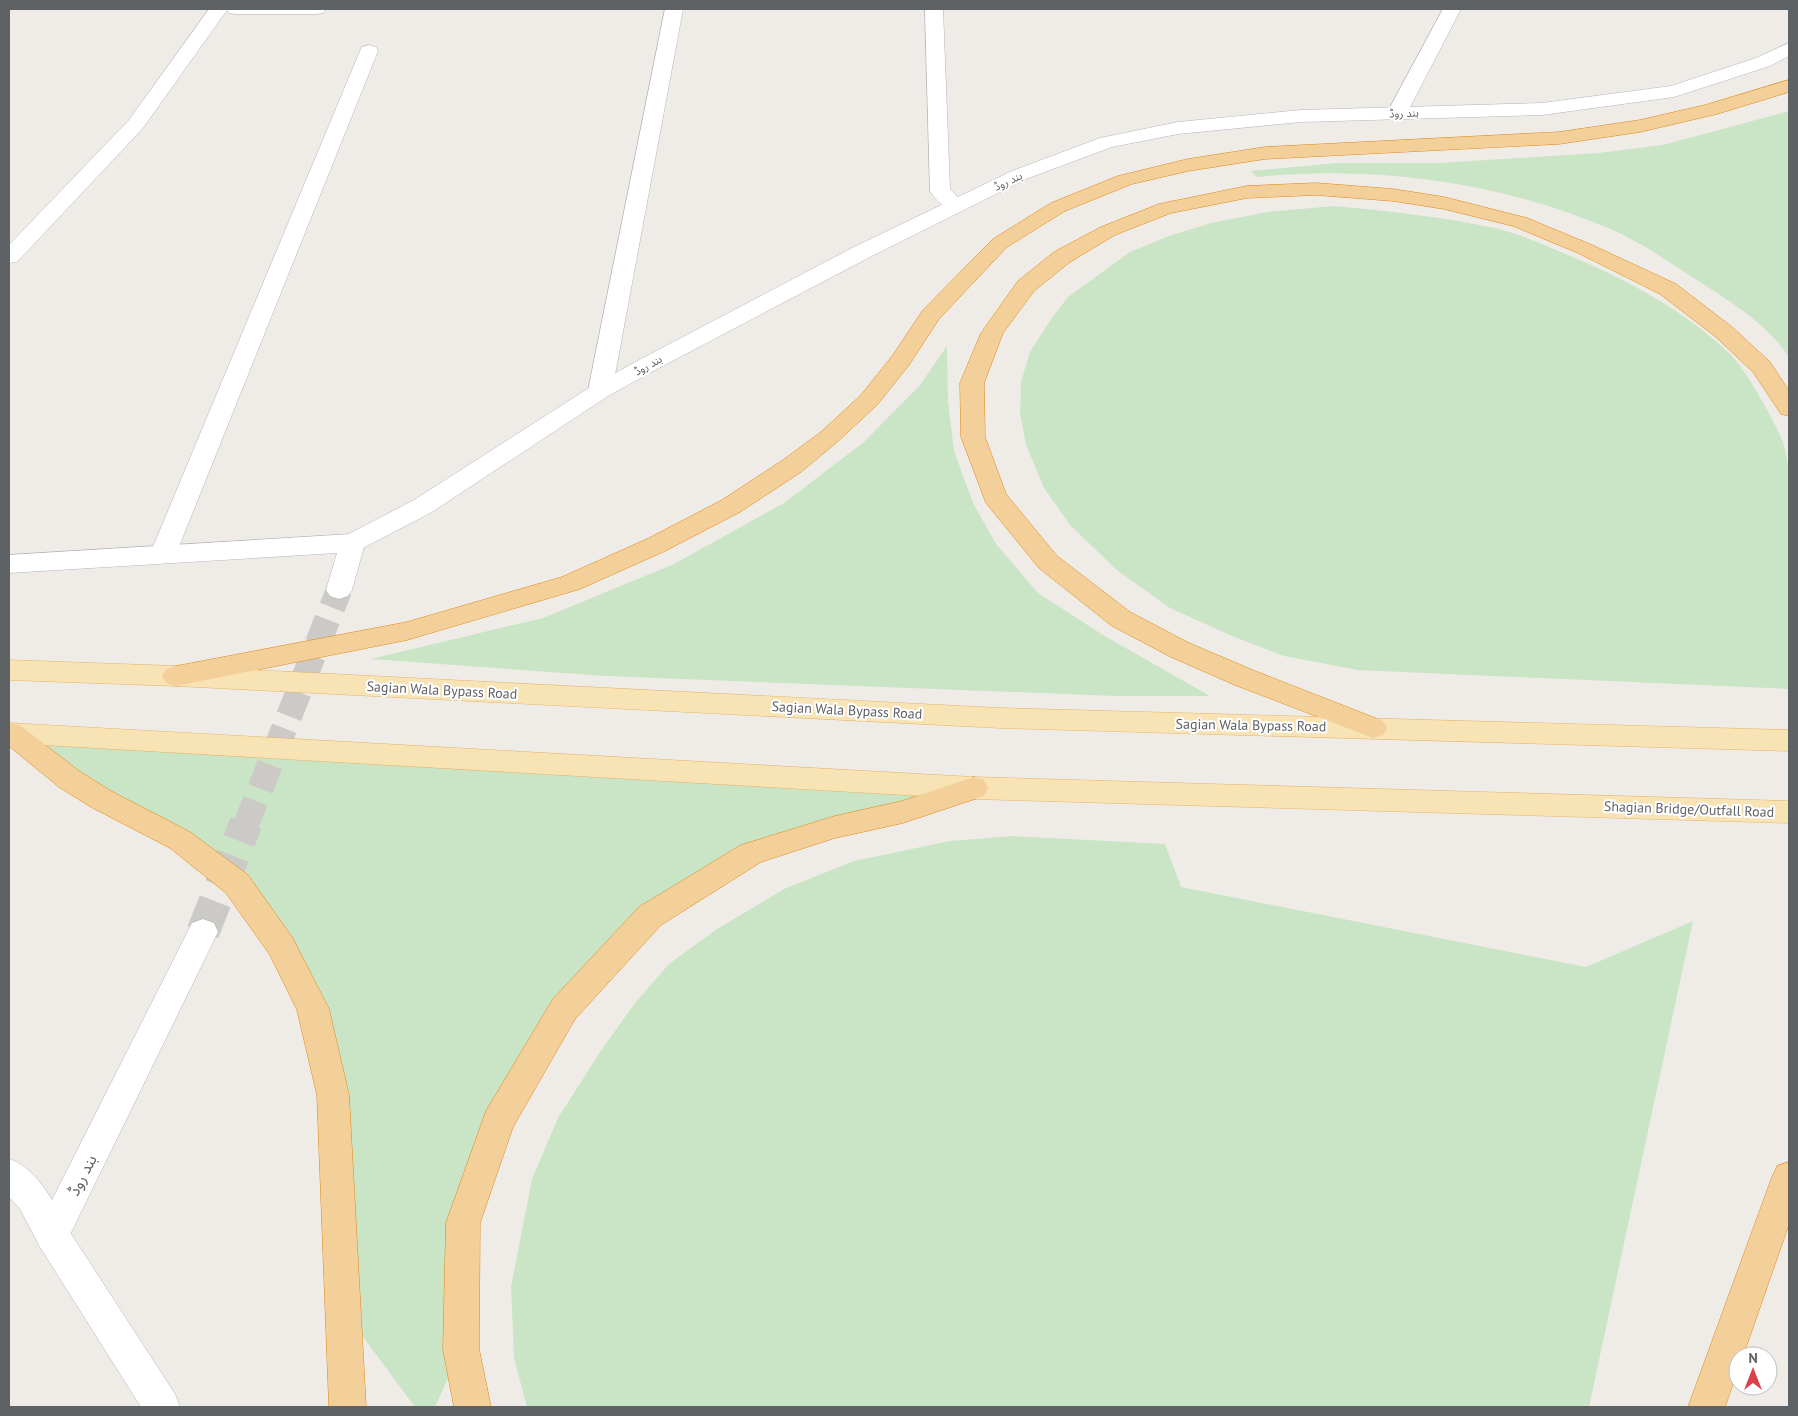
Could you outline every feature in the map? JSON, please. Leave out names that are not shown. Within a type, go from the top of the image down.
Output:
[{"type":"highway","points":[[176,676],[407,631],[571,583],[673,537],[731,506],[792,466],[829,436],[869,400],[901,360],[931,315],[1000,243],[1058,207],[1125,180],[1188,164],[1265,153],[1559,138],[1648,124],[1710,110],[1789,86]]},
{"type":"highway","points":[[1373,728],[1237,675],[1180,650],[1121,619],[1048,562],[995,497],[973,436],[972,383],[992,333],[1026,286],[1062,257],[1108,231],[1166,208],[1247,192],[1316,190],[1393,195],[1444,203],[1520,222],[1585,249],[1668,289],[1724,332],[1762,367],[1789,409]]},
{"type":"highway","points":[[10,733],[69,779],[102,799],[180,840],[237,884],[281,946],[313,1009],[333,1095],[348,1407]]},
{"type":"highway","points":[[472,1407],[461,1349],[463,1223],[498,1122],[564,1009],[650,916],[751,853],[835,827],[903,812],[974,788]]},
{"type":"highway","points":[[1706,1407],[1789,1177]]},
{"type":"main road","name":"Sagian Wala Bypass Road","points":[[9,670],[176,676],[1000,718],[1789,740]]},
{"type":"main road","points":[[10,733],[974,788]]},
{"type":"main road","name":"Shagian Bridge/Outfall Road","points":[[974,788],[1789,812]]},
{"type":"street","points":[[9,257],[136,124],[218,9]]},
{"type":"street","points":[[235,9],[317,9]]},
{"type":"street","points":[[600,391],[674,9]]},
{"type":"street","points":[[934,9],[940,191],[956,206]]},
{"type":"street","points":[[1397,113],[1452,9]]},
{"type":"street","name":"بند روڈ","points":[[352,543],[423,506],[600,391],[860,253],[1019,175],[1107,142],[1178,128],[1301,116],[1542,109],[1674,91],[1763,62],[1789,49]]},
{"type":"street","points":[[162,554],[369,51]]},
{"type":"street","points":[[9,564],[352,543],[339,590]]},
{"type":"street","name":"بند روڈ","points":[[52,1235],[203,932]]},
{"type":"street","points":[[9,1174],[32,1198],[52,1235],[162,1407]]},
{"type":"green space","points":[[1789,111],[1789,357],[1759,323],[1722,297],[1635,241],[1571,213],[1483,189],[1438,181],[1347,173],[1257,177],[1251,171],[1336,163],[1440,163],[1599,153],[1663,145]]},
{"type":"green space","points":[[1334,206],[1458,221],[1499,229],[1528,238],[1602,270],[1648,294],[1691,321],[1730,354],[1759,396],[1783,442],[1786,453],[1789,471],[1789,689],[1358,670],[1284,656],[1232,636],[1170,608],[1118,571],[1070,525],[1044,488],[1026,445],[1020,413],[1021,382],[1030,352],[1068,297],[1130,252],[1169,236],[1211,223],[1268,212]]},
{"type":"green space","points":[[947,346],[948,401],[954,451],[973,503],[996,544],[1038,593],[1103,635],[1210,696],[1115,696],[606,676],[371,659],[543,618],[674,564],[784,503],[864,442],[920,385]]},
{"type":"green space","points":[[15,736],[974,788],[751,853],[650,916],[564,1009],[463,1223],[461,1349],[435,1407],[415,1407],[343,1310],[313,1009],[237,884]]},
{"type":"green space","points":[[1013,836],[1165,844],[1181,887],[1586,967],[1693,921],[1589,1407],[527,1407],[514,1358],[511,1287],[532,1179],[558,1118],[600,1052],[635,1003],[669,964],[717,929],[784,889],[854,861],[950,841]]},
{"type":"tunnel","points":[[246,825],[339,590]]},
{"type":"tunnel","points":[[203,932],[246,823]]}]
